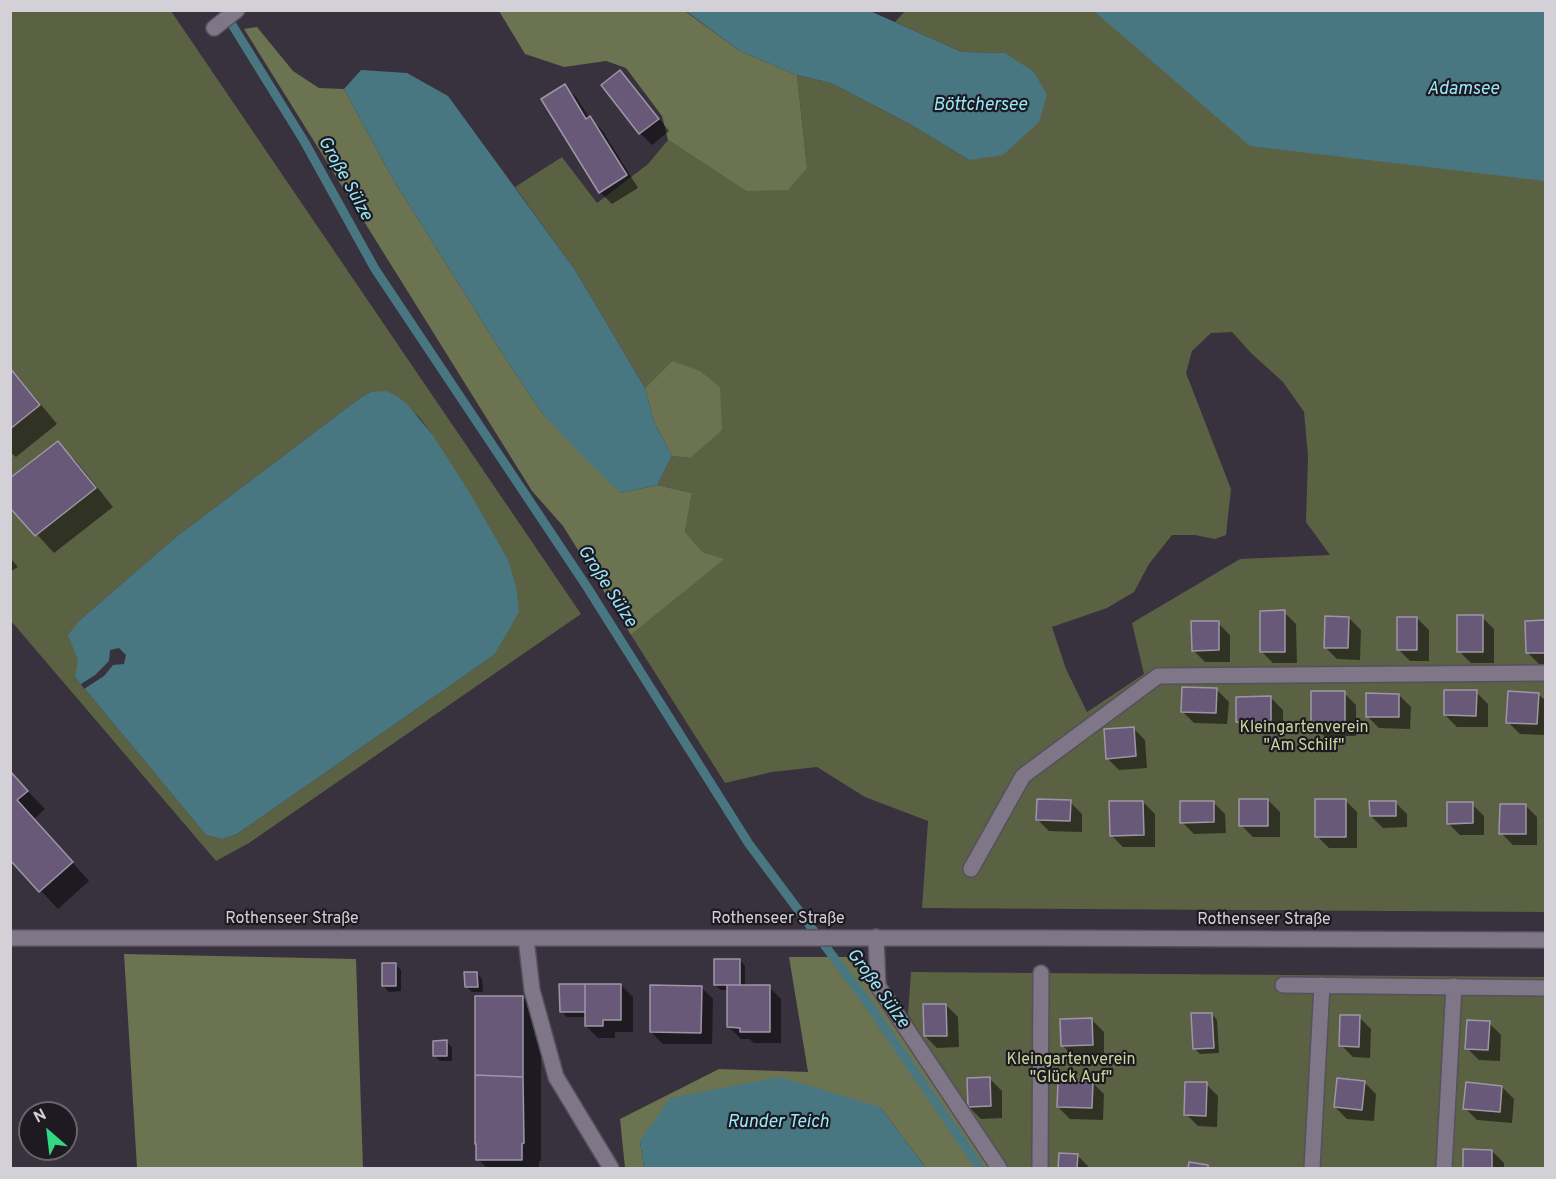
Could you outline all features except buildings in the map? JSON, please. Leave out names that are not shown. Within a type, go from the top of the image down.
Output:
[{"type":"street","points":[[214,28],[237,10]]},
{"type":"street","points":[[971,868],[1023,776],[1158,676],[1545,673]]},
{"type":"street","name":"Rothenseer Straße","points":[[10,938],[800,937],[1545,940]]},
{"type":"street","points":[[526,938],[532,990],[556,1077],[611,1168]]},
{"type":"street","points":[[876,938],[879,986],[999,1168]]},
{"type":"street","points":[[1040,1168],[1041,973]]},
{"type":"street","points":[[1283,985],[1545,988]]},
{"type":"street","points":[[1312,1168],[1322,985]]},
{"type":"street","points":[[1444,1168],[1454,986]]},
{"type":"green space","name":"Kleingartenverein \"Am Schilf\"","points":[[906,10],[1545,11],[1545,912],[922,908],[928,821],[865,797],[817,767],[772,772],[725,783],[631,635],[723,559],[703,552],[685,532],[692,493],[657,485],[672,456],[690,458],[672,361],[645,388],[575,270],[515,187],[562,157],[597,203],[648,164],[668,140],[746,191],[807,168],[797,75],[831,83],[910,124],[969,160],[1005,53],[962,52],[895,22]],"holes":[[[1232,332],[1283,382],[1304,412],[1308,456],[1306,522],[1330,555],[1240,559],[1132,623],[1144,674],[1087,712],[1066,669],[1052,627],[1107,608],[1134,592],[1149,564],[1172,535],[1195,535],[1215,539],[1226,535],[1231,489],[1186,373],[1192,351],[1211,333]]]},
{"type":"green space","points":[[11,11],[171,11],[581,614],[249,843],[216,861],[11,623]],"holes":[[[371,392],[397,396],[420,418],[432,434],[494,655],[237,834],[222,839],[206,835],[75,677],[78,668],[80,620],[176,537],[360,398]]]},
{"type":"green space","points":[[499,11],[685,11],[740,51],[797,75],[807,168],[788,190],[746,191],[668,140],[662,116],[626,68],[606,61],[564,67],[525,54]]},
{"type":"green space","points":[[257,27],[293,71],[319,88],[344,89],[393,179],[542,413],[621,493],[657,485],[692,493],[685,532],[703,552],[724,559],[631,635],[563,526],[532,491],[244,29]]},
{"type":"green space","points":[[672,361],[700,371],[720,387],[722,430],[690,458],[672,456],[654,422],[645,388]]},
{"type":"green space","points":[[124,954],[356,959],[363,1168],[137,1168]]},
{"type":"green space","points":[[789,957],[851,957],[991,1168],[926,1168],[880,1107],[640,1141],[644,1168],[625,1168],[620,1119],[719,1069],[808,1072]]},
{"type":"green space","name":"Kleingartenverein \"Glück Auf\"","points":[[911,972],[1545,977],[1545,1168],[1007,1168],[965,1107],[908,1014]]},
{"type":"water","name":"Böttchersee","points":[[686,11],[870,11],[962,52],[1005,53],[1034,72],[1047,95],[1039,122],[1003,155],[969,160],[910,124],[831,83],[797,75],[740,51]]},
{"type":"water","name":"Adamsee","points":[[1094,11],[1545,11],[1545,181],[1250,146]]},
{"type":"water","points":[[361,70],[407,73],[448,96],[575,270],[645,388],[654,422],[672,456],[657,485],[621,493],[542,413],[393,179],[344,89]]},
{"type":"water","points":[[386,391],[407,404],[432,434],[471,495],[508,560],[516,586],[519,612],[494,655],[237,834],[222,839],[206,835],[75,677],[78,660],[68,635],[80,620],[176,537],[360,398],[371,392]]},
{"type":"water","name":"Runder Teich","points":[[780,1077],[880,1107],[926,1168],[644,1168],[640,1141],[670,1098]]},
{"type":"pier","points":[[119,648],[126,655],[124,664],[113,665],[104,676],[84,689],[81,684],[95,675],[109,661],[110,650]]},
{"type":"waterway","name":"Große Sülze","points":[[223,10],[304,141],[375,269],[587,587],[749,844],[867,1002],[980,1168]]}]
